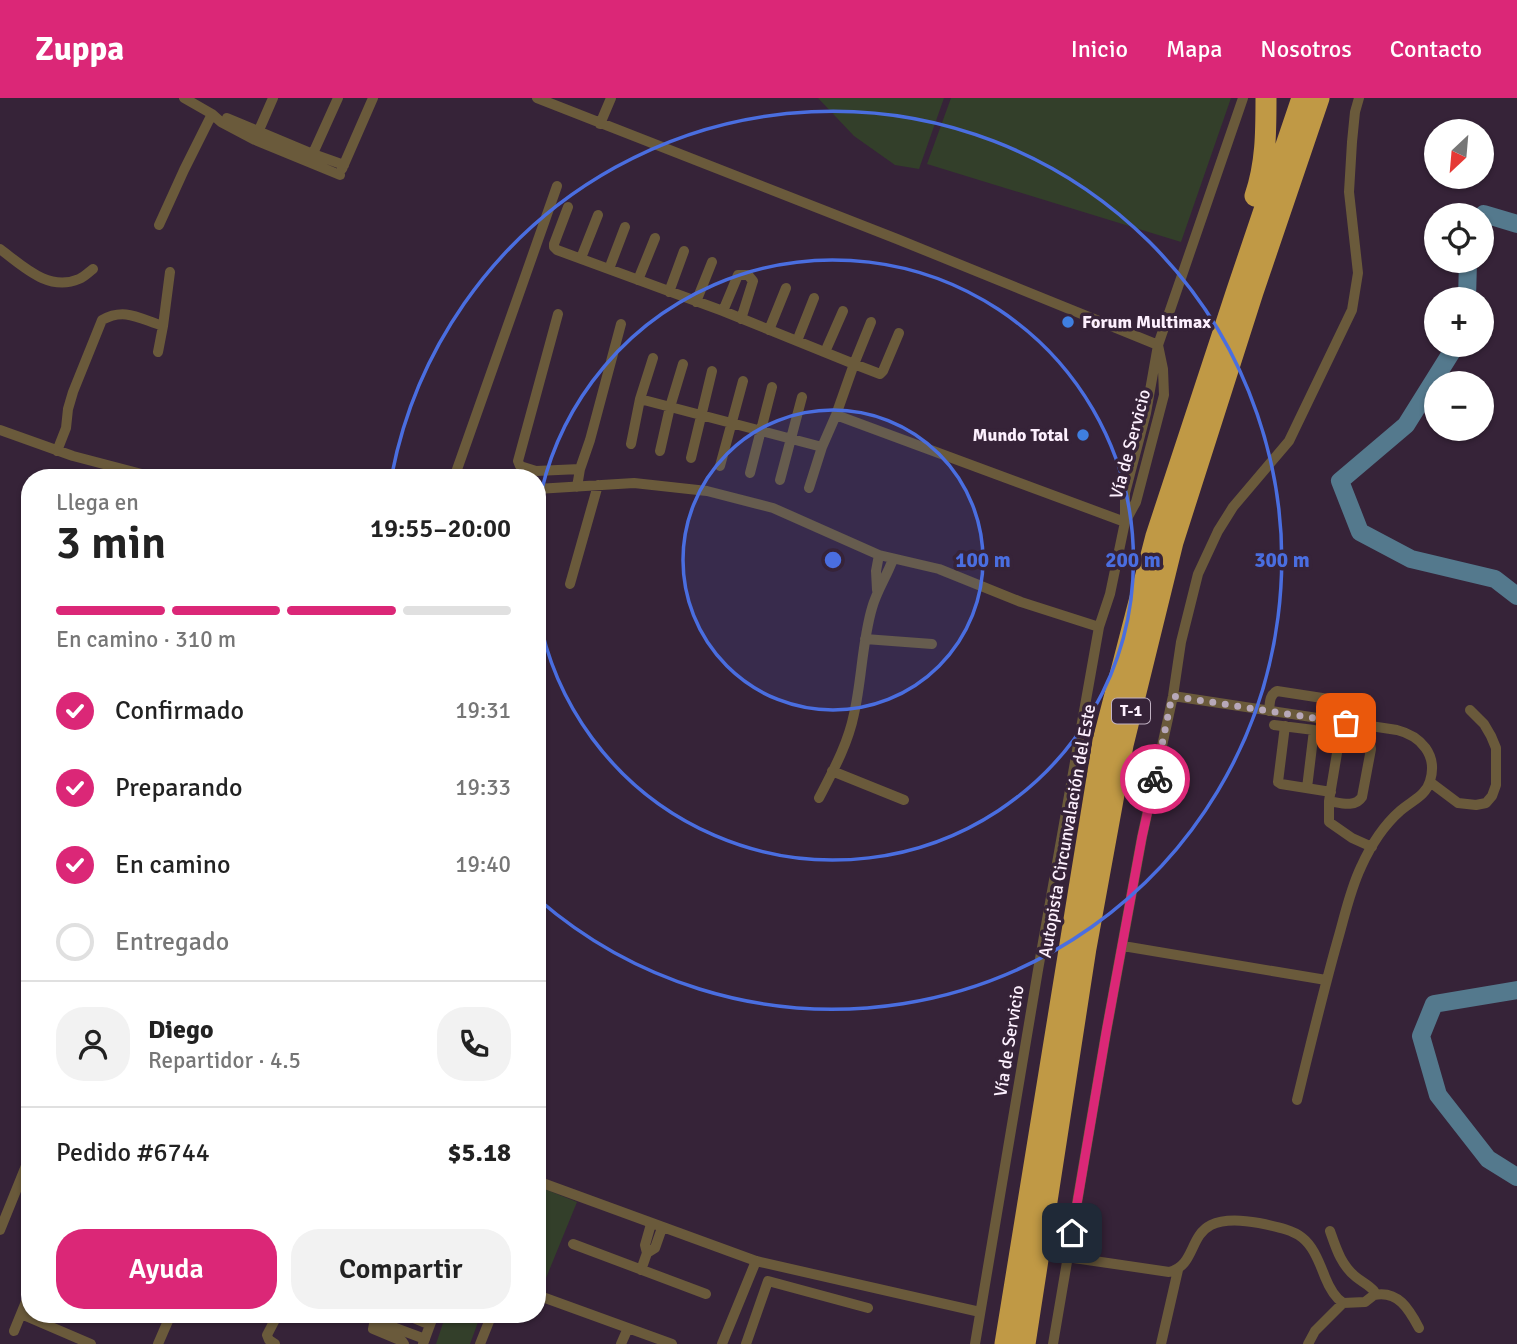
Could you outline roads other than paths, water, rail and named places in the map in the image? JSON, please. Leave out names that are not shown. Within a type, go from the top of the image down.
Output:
[{"type":"highway","points":[[1235,296],[1249,218],[1261,178],[1266,136],[1266,98]]},
{"type":"highway","name":"Autopista Circunvalación del Este","points":[[1005,1344],[1103,740],[1156,536],[1303,98]]},
{"type":"highway","name":"T-1","points":[[1025,1344],[1086,948],[1123,745],[1173,542],[1252,292],[1319,98]]},
{"type":"street","points":[[257,136],[273,98]]},
{"type":"street","points":[[311,158],[338,98]]},
{"type":"street","points":[[188,99],[257,136],[341,173],[373,98]]},
{"type":"street","points":[[537,98],[910,244],[1158,345],[1146,413],[1125,493],[1125,522],[836,415]]},
{"type":"street","points":[[600,124],[611,98]]},
{"type":"street","name":"Vía de Servicio","points":[[975,1344],[1099,627],[1110,594],[1125,522],[1136,502],[1164,395],[1163,369],[1158,345],[1243,98]]},
{"type":"street","points":[[1053,1344],[1142,837],[1181,642],[1198,574],[1218,531],[1233,508],[1289,441],[1352,310],[1358,273],[1349,192],[1355,112],[1359,98]]},
{"type":"street","points":[[159,225],[212,114]]},
{"type":"street","points":[[457,469],[556,186]]},
{"type":"street","points":[[568,206],[554,247],[880,374],[899,333]]},
{"type":"street","points":[[581,258],[598,215]]},
{"type":"street","points":[[609,269],[625,227]]},
{"type":"street","points":[[638,280],[655,238]]},
{"type":"street","points":[[0,249],[32,273],[52,282],[80,279],[93,269]]},
{"type":"street","points":[[668,292],[684,251]]},
{"type":"street","points":[[696,302],[712,262]]},
{"type":"street","points":[[158,352],[170,272]]},
{"type":"street","points":[[723,311],[738,275],[748,275],[753,281],[741,319]]},
{"type":"street","points":[[769,330],[786,288]]},
{"type":"street","points":[[797,341],[814,298]]},
{"type":"street","points":[[825,352],[843,311]]},
{"type":"street","points":[[57,451],[66,428],[73,392],[102,320],[120,313],[163,326]]},
{"type":"street","points":[[528,469],[520,467],[518,461],[558,314]]},
{"type":"street","points":[[809,488],[822,447],[871,322]]},
{"type":"street","points":[[578,486],[580,469],[621,324]]},
{"type":"street","points":[[631,443],[640,399],[653,358]]},
{"type":"street","points":[[660,451],[682,364]]},
{"type":"street","points":[[691,458],[712,371]]},
{"type":"street","points":[[720,466],[743,381]]},
{"type":"street","points":[[750,473],[772,387]]},
{"type":"street","points":[[780,480],[802,397]]},
{"type":"street","points":[[640,399],[822,447]]},
{"type":"street","points":[[1146,413],[1158,422]]},
{"type":"street","points":[[0,430],[57,451],[124,469]]},
{"type":"street","points":[[546,471],[580,469]]},
{"type":"street","points":[[546,488],[634,483],[707,491],[773,508],[879,555],[939,569],[1021,602],[1099,627]]},
{"type":"street","points":[[570,584],[598,485]]},
{"type":"street","points":[[819,798],[848,737],[854,717],[865,639],[877,590],[879,555]]},
{"type":"street","points":[[877,590],[887,576],[893,559]]},
{"type":"street","points":[[865,639],[932,644]]},
{"type":"street","points":[[1269,711],[1271,697],[1277,691],[1361,704]]},
{"type":"street","points":[[1172,696],[1410,733],[1428,751],[1432,770],[1430,782],[1420,796],[1400,811],[1379,834],[1361,866],[1326,980],[1297,1100]]},
{"type":"street","points":[[1430,782],[1458,803],[1486,803],[1492,796],[1496,785],[1496,748],[1484,724],[1470,710]]},
{"type":"street","points":[[1280,725],[1314,730],[1370,744],[1359,802],[1353,804],[1307,788],[1278,782],[1280,725]]},
{"type":"street","points":[[1307,788],[1314,730]]},
{"type":"street","points":[[1340,735],[1328,818],[1331,824],[1352,838],[1372,847]]},
{"type":"street","points":[[832,771],[904,800]]},
{"type":"street","points":[[1123,946],[1326,980]]},
{"type":"street","points":[[0,1230],[21,1178]]},
{"type":"street","points":[[546,1184],[756,1261],[980,1312]]},
{"type":"street","points":[[1161,1344],[1178,1270],[1206,1227],[1229,1221],[1284,1228],[1298,1234],[1316,1253],[1327,1283],[1336,1298],[1343,1303],[1365,1302],[1374,1295],[1384,1293],[1403,1303],[1419,1328]]},
{"type":"street","points":[[641,1270],[647,1253],[655,1248],[657,1226]]},
{"type":"street","points":[[1330,1231],[1340,1258],[1347,1268],[1374,1291],[1374,1295]]},
{"type":"street","points":[[573,1244],[706,1294]]},
{"type":"street","points":[[1067,1257],[1169,1272],[1178,1270]]},
{"type":"street","points":[[722,1344],[756,1261]]},
{"type":"street","points":[[777,1283],[781,1267]]},
{"type":"street","points":[[746,1344],[768,1281],[868,1308]]},
{"type":"street","points":[[546,1298],[672,1344]]},
{"type":"street","points":[[1308,1344],[1315,1331],[1343,1303]]},
{"type":"street","points":[[14,1331],[21,1314]]},
{"type":"street","points":[[42,1323],[91,1344]]},
{"type":"street","points":[[158,1344],[167,1323]]},
{"type":"street","points":[[273,1323],[267,1335],[275,1344]]},
{"type":"street","points":[[374,1323],[373,1329],[404,1344]]},
{"type":"street","points":[[387,1323],[424,1341],[431,1323]]},
{"type":"street","points":[[480,1344],[488,1323]]},
{"type":"street","points":[[621,1344],[628,1328]]},
{"type":"waterway","points":[[1494,217],[1517,224]]},
{"type":"waterway","points":[[1467,287],[1468,273]]},
{"type":"waterway","points":[[1448,357],[1406,425],[1340,481],[1360,532],[1411,559],[1495,579],[1517,596]]},
{"type":"waterway","points":[[1517,990],[1434,1004],[1421,1036],[1438,1095],[1488,1159],[1517,1177]]},
{"type":"place","name":"Forum Multimax","points":[[1068,322]]},
{"type":"place","name":"Mundo Total","points":[[1083,435]]}]
